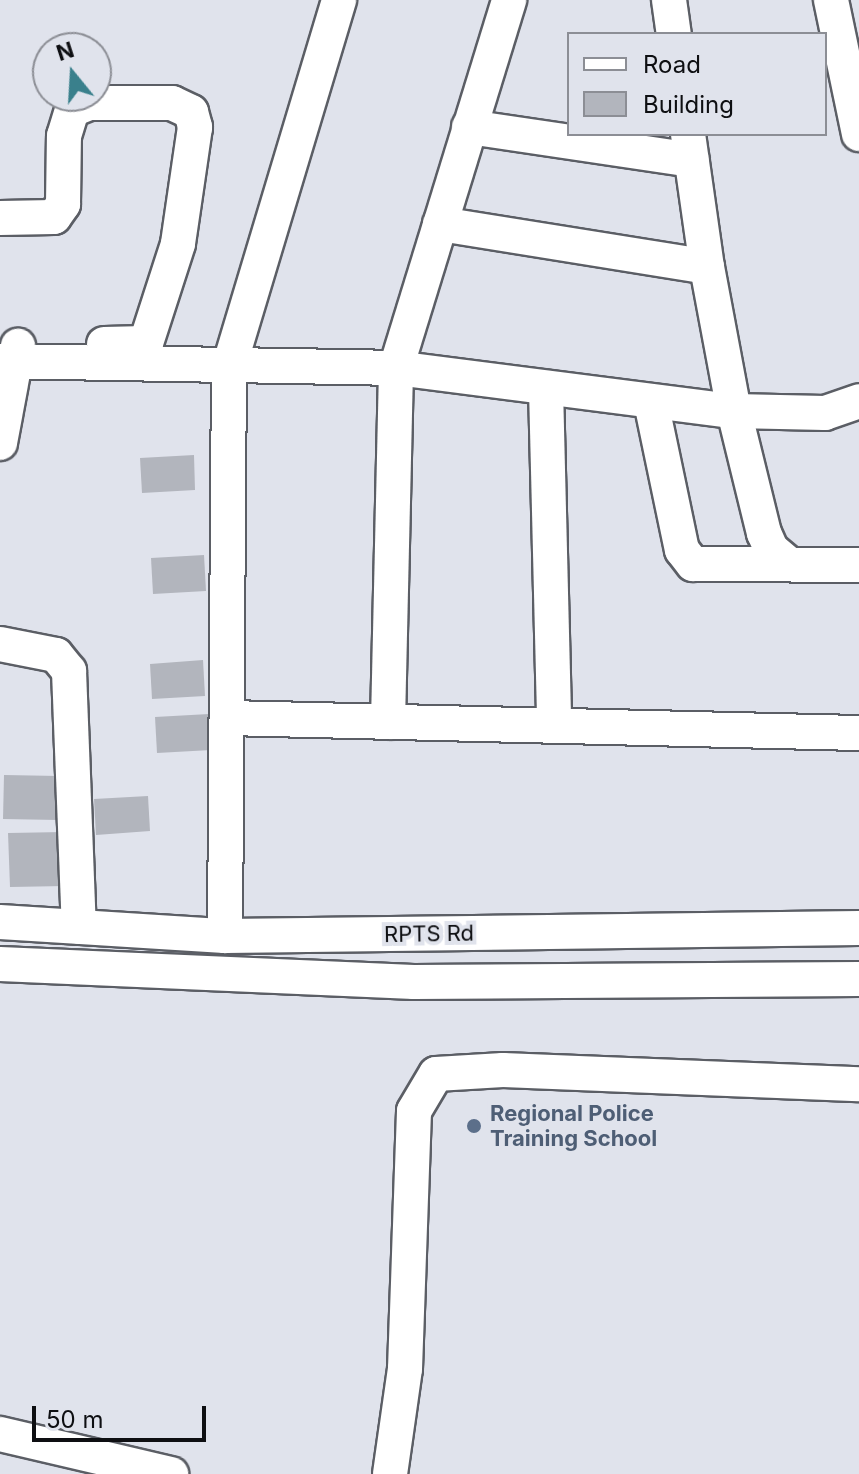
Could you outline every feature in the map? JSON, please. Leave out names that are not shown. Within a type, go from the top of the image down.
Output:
[{"type":"street","points":[[225,936],[229,367],[339,0]]},
{"type":"street","points":[[388,722],[396,368],[509,0]]},
{"type":"street","points":[[669,0],[674,32]]},
{"type":"street","points":[[831,0],[857,114]]},
{"type":"street","points":[[0,218],[54,217],[63,204],[64,136],[72,110],[89,103],[172,103],[191,112],[195,127],[178,244],[146,343],[129,354]]},
{"type":"street","points":[[469,127],[567,136]]},
{"type":"street","points":[[568,136],[690,147],[707,267],[734,411],[764,533],[771,549],[789,564]]},
{"type":"street","points":[[440,224],[707,267]]},
{"type":"street","points":[[0,442],[9,353],[129,354],[229,367],[396,368],[734,411],[825,413],[859,401]]},
{"type":"street","points":[[546,388],[554,726]]},
{"type":"street","points":[[651,402],[682,550],[693,564],[859,565]]},
{"type":"street","points":[[0,644],[56,655],[69,671],[79,927]]},
{"type":"street","points":[[227,718],[859,733]]},
{"type":"street","name":"RPTS Rd","points":[[0,922],[225,936],[859,928]]},
{"type":"street","points":[[0,964],[414,982],[859,979]]},
{"type":"street","points":[[390,1474],[405,1369],[414,1111],[436,1074],[503,1070],[859,1084]]},
{"type":"street","points":[[0,1434],[171,1474]]},
{"type":"building","points":[[194,455],[195,490],[142,493],[140,458]]},
{"type":"building","points":[[204,555],[206,591],[153,594],[151,558]]},
{"type":"building","points":[[203,660],[205,696],[152,699],[150,664]]},
{"type":"building","points":[[209,714],[211,750],[157,753],[155,717]]},
{"type":"building","points":[[4,775],[59,776],[58,820],[3,819]]},
{"type":"building","points":[[148,796],[150,831],[96,835],[94,799]]},
{"type":"building","points":[[64,832],[65,886],[10,887],[8,833]]},
{"type":"place","name":"Regional Police Training School","points":[[474,1126]]}]
